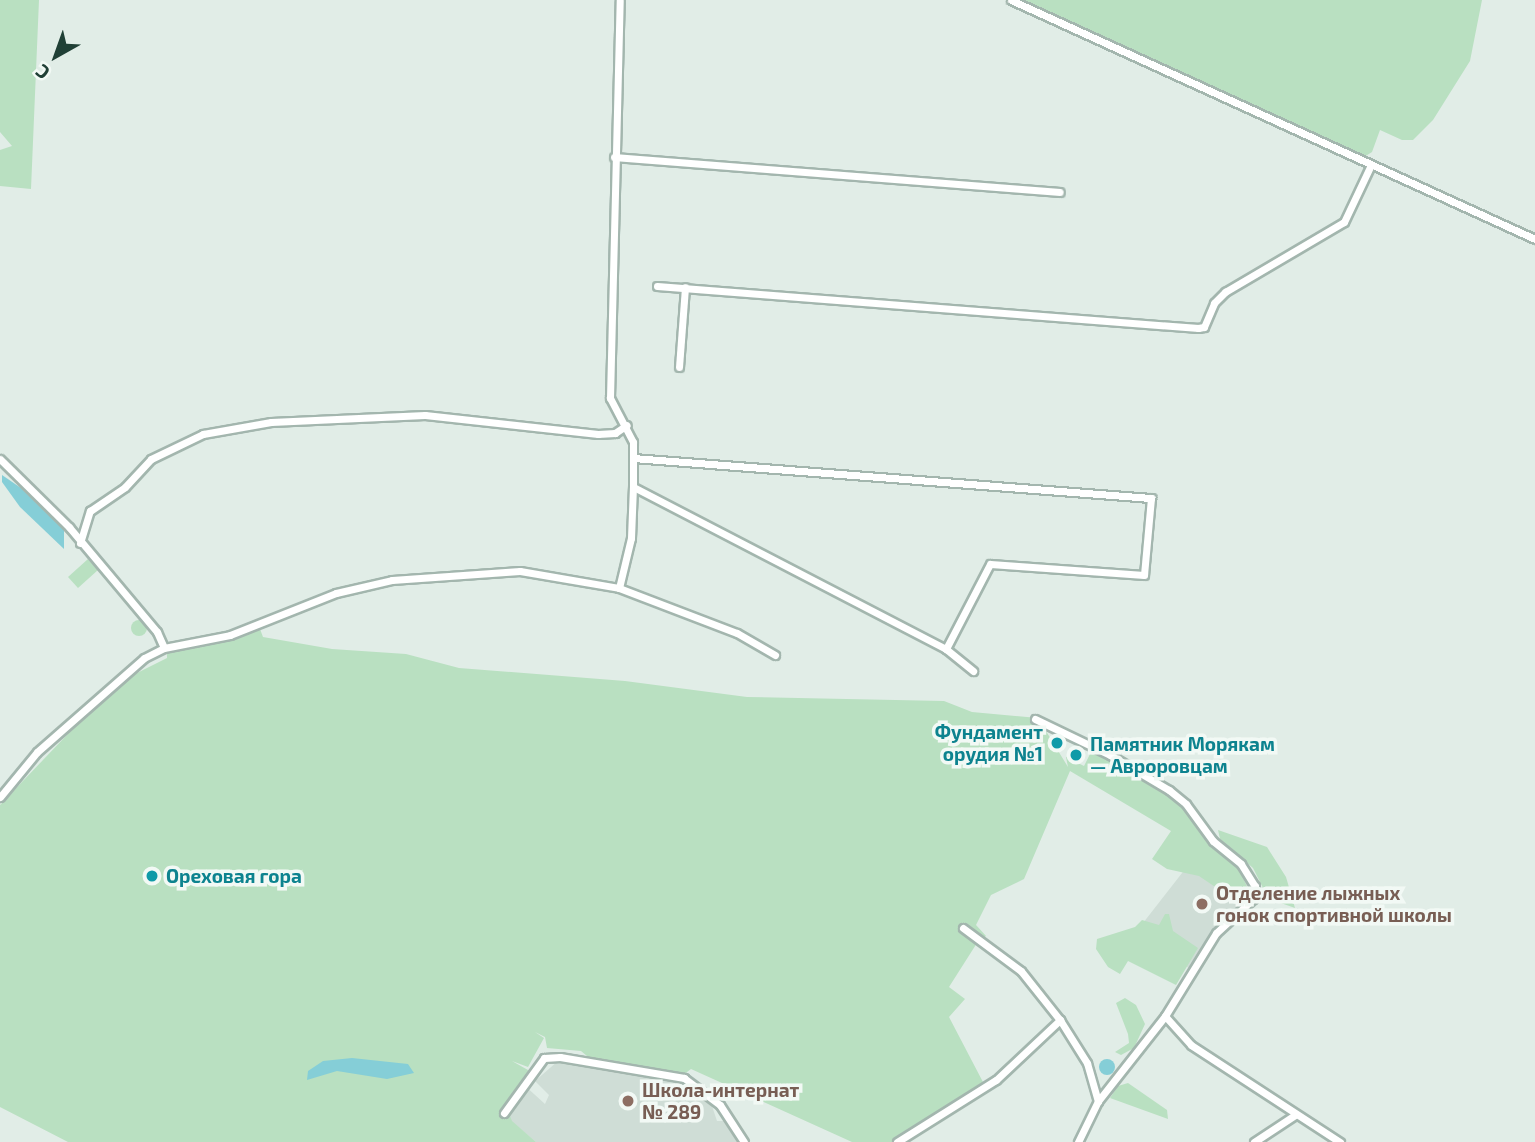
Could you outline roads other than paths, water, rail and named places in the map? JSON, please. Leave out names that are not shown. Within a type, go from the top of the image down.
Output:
[{"type":"street","points":[[619,588],[631,538],[633,487],[633,458],[627,425],[610,398],[620,0]]},
{"type":"street","points":[[1011,0],[1370,167],[1535,239]]},
{"type":"street","points":[[614,157],[1060,192]]},
{"type":"street","points":[[657,286],[1204,327],[1214,303],[1225,292],[1344,222],[1370,167]]},
{"type":"street","points":[[679,367],[685,287]]},
{"type":"street","points":[[80,543],[90,511],[125,487],[150,459],[203,434],[271,422],[425,415],[598,433],[615,433],[627,425]]},
{"type":"street","points":[[633,458],[1152,498],[1144,575],[990,564],[946,649]]},
{"type":"street","points":[[0,459],[80,543],[157,632],[164,648]]},
{"type":"street","points":[[633,487],[946,649],[973,671]]},
{"type":"street","points":[[0,797],[37,752],[85,706],[144,657],[164,648],[230,635],[336,593],[392,580],[520,572],[619,588],[737,633],[775,654]]},
{"type":"street","points":[[1034,719],[1121,761],[1169,790],[1251,877],[1253,899],[1216,933],[1165,1016],[1098,1101],[1077,1142]]},
{"type":"street","points":[[963,928],[1021,971],[1060,1020],[1087,1063],[1098,1101]]},
{"type":"street","points":[[1165,1016],[1191,1045],[1340,1142]]},
{"type":"street","points":[[897,1142],[996,1080],[1060,1020]]},
{"type":"street","points":[[504,1113],[544,1058],[560,1057],[684,1078],[720,1105],[744,1142]]},
{"type":"street","points":[[1254,1142],[1295,1115]]},
{"type":"water","points":[[2,475],[21,488],[64,530],[64,549],[20,507],[2,482]]},
{"type":"water","points":[[352,1058],[408,1064],[414,1073],[387,1079],[337,1071],[307,1080],[308,1071],[323,1061]]},
{"type":"water","points":[[1107,1059],[1115,1067],[1107,1075],[1099,1067]]},
{"type":"place","name":"Фундамент орудия №1","points":[[1057,743]]},
{"type":"place","name":"Памятник Морякам — Авроровцам","points":[[1076,755]]},
{"type":"place","name":"Ореховая гора","points":[[152,876]]},
{"type":"place","name":"Отделение лыжных гонок спортивной школы","points":[[1202,904]]},
{"type":"place","name":"Школа-интернат № 289","points":[[628,1101]]}]
